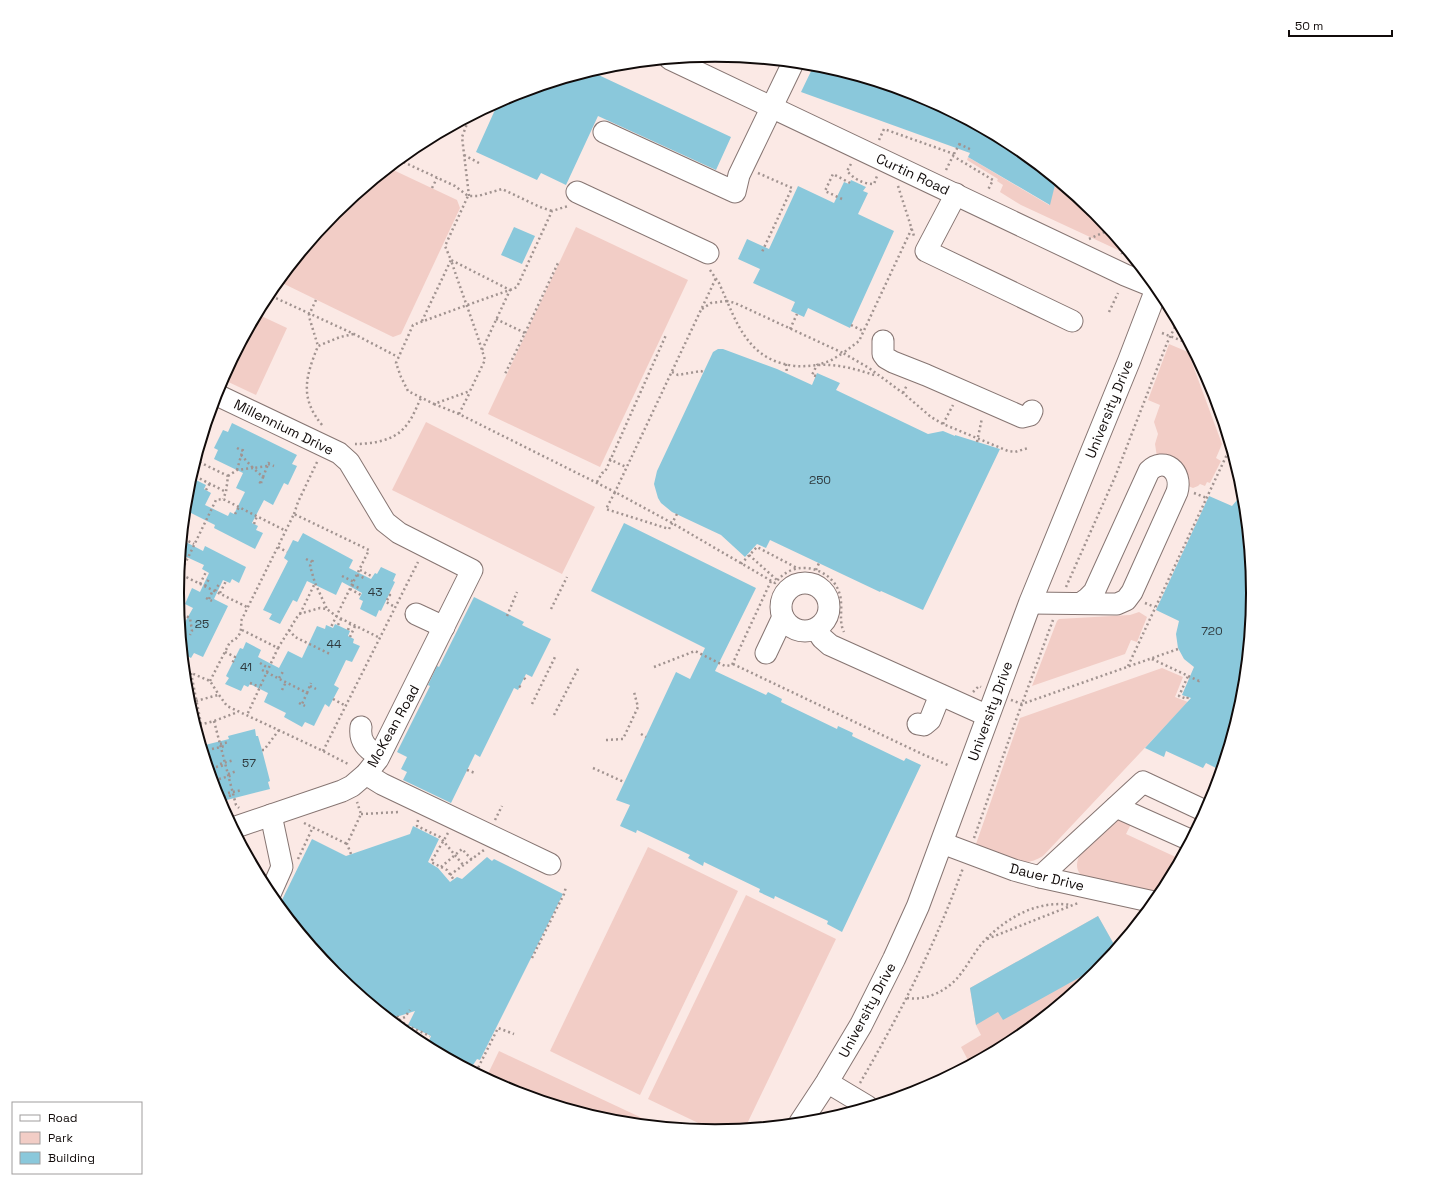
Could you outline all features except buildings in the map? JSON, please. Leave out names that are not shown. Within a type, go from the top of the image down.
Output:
[{"type":"main road","name":"University Drive","points":[[804,1116],[827,1082],[861,1025],[894,959],[918,906],[1030,603],[1129,361],[1154,295]]},
{"type":"street","name":"Curtin Road","points":[[679,63],[1125,275],[1146,283]]},
{"type":"street","points":[[604,132],[735,192],[739,175],[791,68]]},
{"type":"street","points":[[956,194],[926,250],[1072,321]]},
{"type":"street","points":[[575,198],[707,260]]},
{"type":"street","points":[[883,341],[883,354],[886,358],[893,362],[1022,417],[1030,415],[1032,411]]},
{"type":"street","name":"Millennium Drive","points":[[221,397],[339,453],[349,462],[385,522],[399,533],[472,570]]},
{"type":"street","points":[[1030,603],[1117,604],[1126,600],[1130,596],[1177,492],[1178,478],[1172,468],[1159,466],[1149,471],[1094,592],[1081,603]]},
{"type":"street","name":"McKean Road","points":[[237,819],[271,815],[342,791],[352,786],[366,774],[379,756],[472,570]]},
{"type":"street","points":[[803,583],[813,584],[821,589],[826,596],[829,606],[828,615],[823,623],[816,629],[807,632],[798,631],[789,626],[783,617],[781,608],[782,599],[787,591],[794,586],[803,583]]},
{"type":"street","points":[[416,614],[444,627]]},
{"type":"street","points":[[766,653],[783,617]]},
{"type":"street","points":[[816,629],[822,638],[830,645],[988,716]]},
{"type":"street","points":[[918,724],[924,725],[930,720],[940,695]]},
{"type":"street","points":[[361,727],[360,735],[363,743],[369,750],[379,756]]},
{"type":"street","points":[[366,774],[382,784],[483,827],[550,864]]},
{"type":"street","points":[[1040,877],[1143,782],[1200,808]]},
{"type":"street","points":[[1116,807],[1186,838]]},
{"type":"street","points":[[271,815],[282,867],[273,888]]},
{"type":"street","name":"Dauer Drive","points":[[942,843],[1014,870],[1147,900]]},
{"type":"street","points":[[827,1082],[862,1103]]},
{"type":"path","points":[[459,414],[485,360],[445,246],[468,196],[462,137],[467,124]]},
{"type":"path","points":[[879,140],[884,129],[954,155],[993,180],[988,190]]},
{"type":"path","points":[[946,170],[959,143],[972,150]]},
{"type":"path","points":[[463,154],[479,163]]},
{"type":"path","points":[[404,162],[456,186],[468,196],[478,196],[502,189],[552,211]]},
{"type":"path","points":[[851,163],[847,171],[859,182],[874,184],[877,176]]},
{"type":"path","points":[[754,171],[792,188],[762,252]]},
{"type":"path","points":[[842,199],[825,191],[833,174],[850,183]]},
{"type":"path","points":[[432,188],[437,178]]},
{"type":"path","points":[[898,186],[914,236],[918,229]]},
{"type":"path","points":[[575,198],[552,211],[517,287],[413,325],[396,362],[408,391],[459,414],[597,482],[672,523],[775,583],[785,572],[798,568]]},
{"type":"path","points":[[816,376],[812,375],[818,365],[830,361],[859,341],[912,228]]},
{"type":"path","points":[[1088,239],[1104,232]]},
{"type":"path","points":[[451,260],[510,290]]},
{"type":"path","points":[[422,322],[451,260]]},
{"type":"path","points":[[707,260],[737,323],[749,342],[765,356],[786,364],[797,366],[818,365],[852,368],[882,377]]},
{"type":"path","points":[[504,376],[558,263]]},
{"type":"path","points":[[677,514],[670,529],[606,509],[716,277]]},
{"type":"path","points":[[482,350],[510,290]]},
{"type":"path","points":[[1109,312],[1118,293]]},
{"type":"path","points":[[274,297],[309,315],[354,334],[398,357]]},
{"type":"path","points":[[210,681],[230,642],[237,639],[242,630],[241,621],[247,607],[286,531],[298,502],[332,434],[321,424],[312,411],[306,388],[308,374],[318,346],[309,315],[316,300]]},
{"type":"path","points":[[701,310],[711,303],[727,301],[735,303],[843,353],[882,377],[943,424],[977,440],[1008,451],[1015,452],[1028,448]]},
{"type":"path","points":[[790,329],[797,314]]},
{"type":"path","points":[[496,319],[525,333]]},
{"type":"path","points":[[851,325],[863,330]]},
{"type":"path","points":[[1064,590],[1115,477],[1174,328]]},
{"type":"path","points":[[1162,333],[1180,339]]},
{"type":"path","points":[[318,346],[340,337],[354,334]]},
{"type":"path","points":[[597,482],[602,473],[605,472],[666,335]]},
{"type":"path","points":[[786,364],[787,373]]},
{"type":"path","points":[[672,372],[678,375],[700,371],[703,372]]},
{"type":"path","points":[[943,424],[960,390]]},
{"type":"path","points":[[434,404],[470,391]]},
{"type":"path","points":[[352,444],[380,441],[397,435],[410,421],[421,398]]},
{"type":"path","points":[[977,440],[985,402]]},
{"type":"path","points":[[237,448],[243,450],[237,470]]},
{"type":"path","points":[[241,455],[263,477]]},
{"type":"path","points":[[1127,667],[1227,455]]},
{"type":"path","points":[[610,459],[626,467]]},
{"type":"path","points":[[200,463],[228,476]]},
{"type":"path","points":[[261,483],[268,464]]},
{"type":"path","points":[[223,499],[226,492],[228,476],[237,470],[268,464],[274,466]]},
{"type":"path","points":[[197,478],[226,492]]},
{"type":"path","points":[[206,490],[210,483]]},
{"type":"path","points":[[1187,490],[1206,499]]},
{"type":"path","points":[[185,562],[216,500],[223,499],[286,531]]},
{"type":"path","points":[[235,514],[239,507]]},
{"type":"path","points":[[294,514],[369,550],[331,627]]},
{"type":"path","points":[[254,524],[257,516]]},
{"type":"path","points":[[187,540],[194,544]]},
{"type":"path","points":[[186,546],[192,548]]},
{"type":"path","points":[[323,751],[426,546]]},
{"type":"path","points":[[278,547],[287,552]]},
{"type":"path","points":[[741,564],[757,547],[798,568],[816,570],[828,576],[837,586],[841,600],[841,624],[846,636]]},
{"type":"path","points":[[750,548],[753,551]]},
{"type":"path","points":[[749,555],[777,580]]},
{"type":"path","points":[[306,559],[312,561],[310,566],[315,583],[327,609],[350,624],[380,638]]},
{"type":"path","points":[[816,570],[819,563]]},
{"type":"path","points":[[360,570],[373,577]]},
{"type":"path","points":[[200,584],[206,572]]},
{"type":"path","points":[[357,575],[364,578]]},
{"type":"path","points":[[342,576],[359,588]]},
{"type":"path","points":[[184,577],[247,607]]},
{"type":"path","points":[[551,609],[567,577]]},
{"type":"path","points":[[205,586],[209,579]]},
{"type":"path","points":[[220,593],[226,581]]},
{"type":"path","points":[[733,664],[771,581]]},
{"type":"path","points":[[246,715],[278,648],[299,614],[315,583]]},
{"type":"path","points":[[209,599],[219,584]]},
{"type":"path","points":[[350,589],[361,595]]},
{"type":"path","points":[[507,616],[517,592]]},
{"type":"path","points":[[389,594],[390,595],[386,602],[395,607]]},
{"type":"path","points":[[1141,601],[1155,607]]},
{"type":"path","points":[[299,614],[320,608],[327,609]]},
{"type":"path","points":[[185,615],[190,618],[192,631],[190,635]]},
{"type":"path","points":[[973,840],[1054,617]]},
{"type":"path","points":[[338,625],[341,619]]},
{"type":"path","points":[[348,630],[350,624]]},
{"type":"path","points":[[350,637],[355,626]]},
{"type":"path","points":[[192,631],[196,630]]},
{"type":"path","points":[[242,630],[278,648]]},
{"type":"path","points":[[289,630],[295,637],[330,654]]},
{"type":"path","points":[[967,693],[975,690],[979,686],[1022,704],[1178,648]]},
{"type":"path","points":[[654,667],[695,651],[725,666],[733,664],[950,766]]},
{"type":"path","points":[[225,652],[235,657],[232,664]]},
{"type":"path","points":[[532,704],[556,655]]},
{"type":"path","points":[[1151,658],[1199,681],[1200,680]]},
{"type":"path","points":[[260,664],[268,668]]},
{"type":"path","points":[[554,715],[579,667]]},
{"type":"path","points":[[262,670],[307,693]]},
{"type":"path","points":[[279,678],[284,670]]},
{"type":"path","points":[[191,673],[210,681],[218,695],[227,706],[323,751],[366,774]]},
{"type":"path","points":[[191,673],[201,724],[214,721],[239,711]]},
{"type":"path","points":[[1188,676],[1179,696],[1187,699],[1188,697]]},
{"type":"path","points":[[257,680],[262,683]]},
{"type":"path","points":[[282,690],[286,682]]},
{"type":"path","points":[[250,683],[260,687]]},
{"type":"path","points":[[302,704],[310,685],[316,689]]},
{"type":"path","points":[[606,740],[624,739],[638,707],[634,692]]},
{"type":"path","points":[[196,701],[218,695]]},
{"type":"path","points":[[333,699],[346,706]]},
{"type":"path","points":[[214,721],[236,805],[237,819]]},
{"type":"path","points":[[262,750],[264,750],[279,730]]},
{"type":"path","points":[[641,734],[646,737]]},
{"type":"path","points":[[217,751],[229,742]]},
{"type":"path","points":[[212,750],[225,746]]},
{"type":"path","points":[[216,768],[228,758]]},
{"type":"path","points":[[220,764],[234,760]]},
{"type":"path","points":[[593,768],[624,782]]},
{"type":"path","points":[[467,770],[475,773]]},
{"type":"path","points":[[225,781],[237,771]]},
{"type":"path","points":[[219,779],[233,775]]},
{"type":"path","points":[[224,797],[236,788]]},
{"type":"path","points":[[228,793],[242,790]]},
{"type":"path","points":[[351,854],[348,844],[361,814],[355,796]]},
{"type":"path","points":[[483,827],[502,806]]},
{"type":"path","points":[[361,814],[404,812]]},
{"type":"path","points":[[301,820],[348,844]]},
{"type":"path","points":[[417,825],[440,837],[464,866]]},
{"type":"path","points":[[282,867],[293,868],[313,827]]},
{"type":"path","points":[[448,832],[431,863],[447,870],[454,880]]},
{"type":"path","points":[[441,867],[462,849],[472,860]]},
{"type":"path","points":[[450,875],[484,850]]},
{"type":"path","points":[[859,1085],[887,1037],[936,938],[964,867]]},
{"type":"path","points":[[532,958],[564,894],[566,887]]},
{"type":"path","points":[[986,940],[1084,900]]},
{"type":"path","points":[[907,998],[923,998],[932,995],[950,984],[958,977],[986,940],[1010,918],[1050,904],[1071,905]]},
{"type":"path","points":[[400,1020],[410,1010]]},
{"type":"path","points":[[397,1016],[406,1025],[430,1036]]},
{"type":"path","points":[[478,1068],[497,1027],[514,1034]]},
{"type":"green space","points":[[968,157],[1049,205],[1055,186],[1090,218],[1120,250],[1021,205],[1000,192],[1003,185],[997,181],[998,179],[967,160]]},
{"type":"green space","points":[[394,170],[457,200],[460,208],[401,334],[393,337],[283,284],[315,243],[339,218],[364,194]]},
{"type":"green space","points":[[576,227],[688,280],[600,467],[488,414]]},
{"type":"green space","points":[[262,316],[287,328],[256,395],[228,382],[238,358]]},
{"type":"green space","points":[[1169,344],[1187,352],[1222,444],[1216,458],[1221,461],[1210,483],[1207,482],[1205,486],[1200,484],[1193,488],[1188,486],[1157,457],[1155,444],[1158,434],[1154,422],[1160,405],[1148,400]]},
{"type":"green space","points":[[426,422],[595,507],[562,574],[392,490]]},
{"type":"green space","points":[[1139,612],[1147,617],[1137,642],[1131,640],[1125,654],[1032,686],[1059,619],[1130,615]]},
{"type":"green space","points":[[1162,668],[1183,677],[1175,697],[1188,702],[1043,856],[1030,862],[1011,860],[976,844],[1020,718]]},
{"type":"green space","points":[[1119,818],[1132,822],[1126,834],[1175,857],[1153,892],[1082,876],[1077,864],[1079,856],[1109,822]]},
{"type":"green space","points":[[648,847],[738,891],[640,1095],[550,1051]]},
{"type":"green space","points":[[746,895],[836,939],[747,1123],[699,1124],[648,1099]]},
{"type":"green space","points":[[1098,916],[1113,944],[1065,992],[1038,1014],[1010,1035],[968,1059],[961,1047],[981,1035],[976,1025],[970,988]]},
{"type":"green space","points":[[499,1051],[644,1119],[611,1114],[577,1106],[511,1084],[488,1073]]}]
